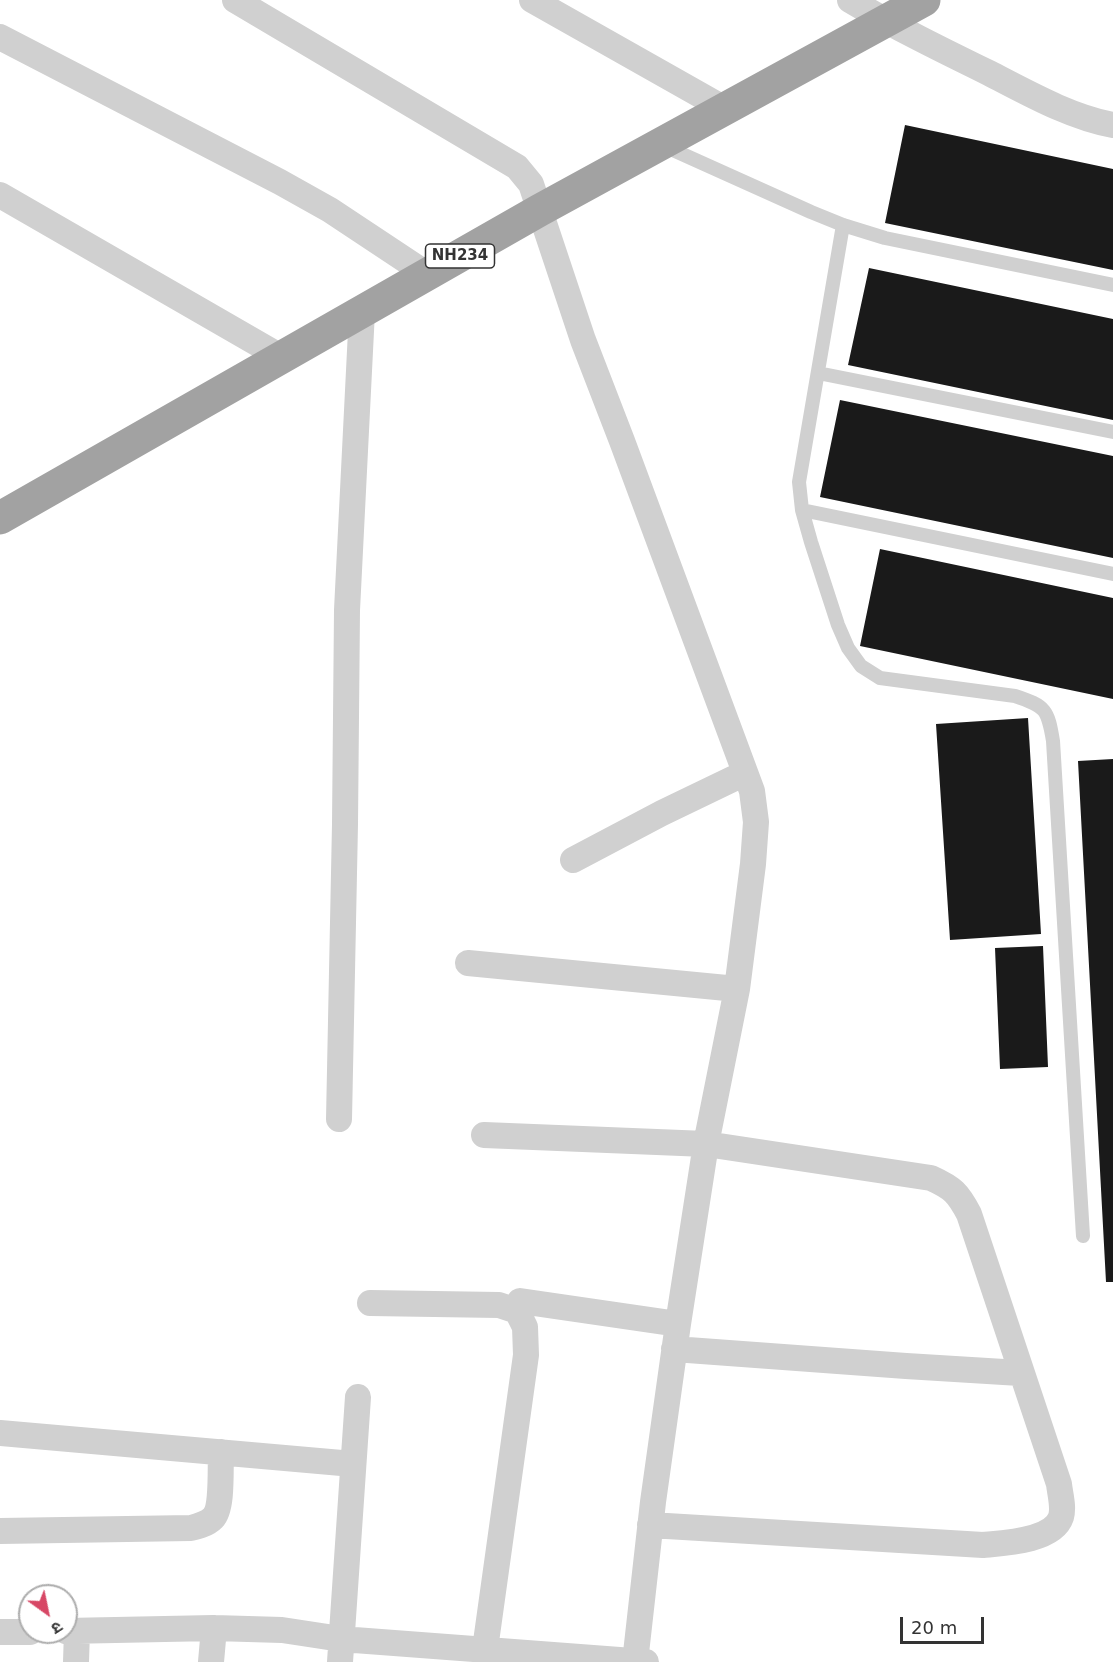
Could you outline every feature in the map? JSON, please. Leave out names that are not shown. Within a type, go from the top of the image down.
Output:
[{"type":"highway","name":"NH234","points":[[0,518],[540,210],[924,0]]},
{"type":"street","points":[[78,1631],[214,1628],[282,1630],[341,1650],[484,1649],[639,1662],[650,1526],[674,1349],[706,1144],[737,989],[753,864],[756,822],[752,791],[584,340],[531,184],[517,167],[235,0]]},
{"type":"street","points":[[532,0],[725,109]]},
{"type":"street","points":[[850,0],[885,21],[1070,112],[1113,125]]},
{"type":"street","points":[[0,37],[330,210],[428,274]]},
{"type":"street","points":[[0,195],[281,357]]},
{"type":"street","points":[[339,1119],[347,610],[362,311]]},
{"type":"street","points":[[573,860],[745,773]]},
{"type":"street","points":[[468,963],[737,989]]},
{"type":"street","points":[[484,1135],[706,1144],[931,1178],[949,1186],[960,1198],[969,1214],[1020,1373],[1059,1484],[1062,1504],[1061,1519],[1053,1528],[1041,1535],[1018,1541],[983,1545],[650,1526]]},
{"type":"street","points":[[520,1301],[678,1324]]},
{"type":"street","points":[[370,1303],[499,1305],[517,1311],[525,1327],[526,1355],[484,1649]]},
{"type":"street","points":[[674,1349],[1020,1373]]},
{"type":"street","points":[[341,1650],[358,1397]]},
{"type":"street","points":[[0,1433],[353,1464]]},
{"type":"street","points":[[0,1531],[191,1528],[205,1524],[215,1516],[219,1503],[221,1452]]},
{"type":"street","points":[[211,1662],[214,1628]]},
{"type":"street","points":[[0,1632],[18,1632]]},
{"type":"street","points":[[74,1644],[76,1662]]},
{"type":"lane","points":[[661,144],[843,225],[885,238],[1113,285]]},
{"type":"lane","points":[[843,225],[799,482],[802,510],[838,625],[848,648],[861,666],[880,678],[1015,696],[1036,703],[1049,717],[1053,741],[1083,1236]]},
{"type":"lane","points":[[818,373],[1113,432]]},
{"type":"lane","points":[[802,510],[1113,574]]},
{"type":"building","points":[[905,125],[1113,169],[1113,270],[885,223]]},
{"type":"building","points":[[869,268],[1113,319],[1113,420],[848,365]]},
{"type":"building","points":[[840,400],[1113,456],[1113,558],[820,497]]},
{"type":"building","points":[[880,549],[1113,598],[1113,699],[860,646]]},
{"type":"building","points":[[1028,718],[1041,934],[950,940],[936,724]]},
{"type":"building","points":[[1113,759],[1113,1282],[1106,1282],[1078,761]]},
{"type":"building","points":[[1043,946],[1048,1067],[1000,1069],[995,948]]}]
